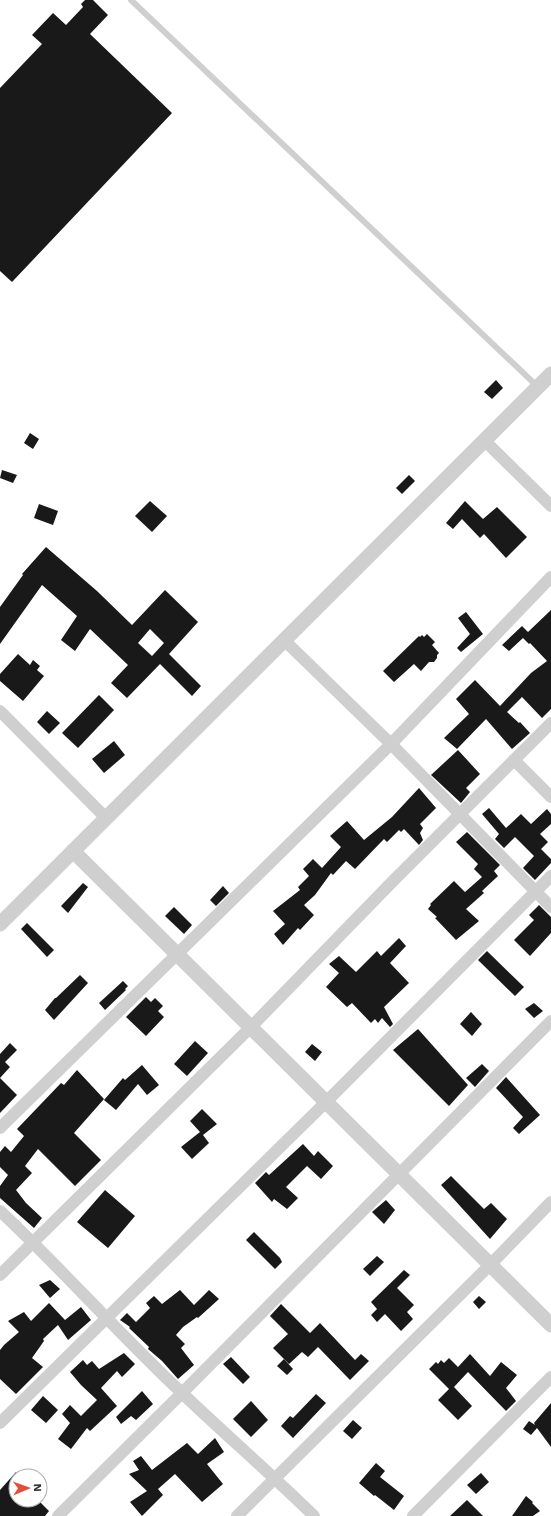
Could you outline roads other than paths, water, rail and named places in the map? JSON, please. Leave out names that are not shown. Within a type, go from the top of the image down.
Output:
[{"type":"street","points":[[0,924],[551,374]]},
{"type":"street","points":[[484,440],[551,506]]},
{"type":"street","points":[[0,1128],[178,955],[391,744],[551,577]]},
{"type":"street","points":[[284,640],[391,744],[551,907]]},
{"type":"street","points":[[0,711],[106,818]]},
{"type":"street","points":[[0,1276],[251,1027],[551,723]]},
{"type":"street","points":[[514,760],[551,797]]},
{"type":"street","points":[[73,851],[551,1325]]},
{"type":"street","points":[[0,1423],[326,1102],[551,876]]},
{"type":"street","points":[[58,1516],[551,1021]]},
{"type":"street","points":[[237,1516],[490,1265],[551,1202]]},
{"type":"street","points":[[0,1211],[33,1242],[182,1393],[314,1516]]},
{"type":"street","points":[[413,1516],[551,1377]]},
{"type":"lane","points":[[131,0],[538,387]]}]
